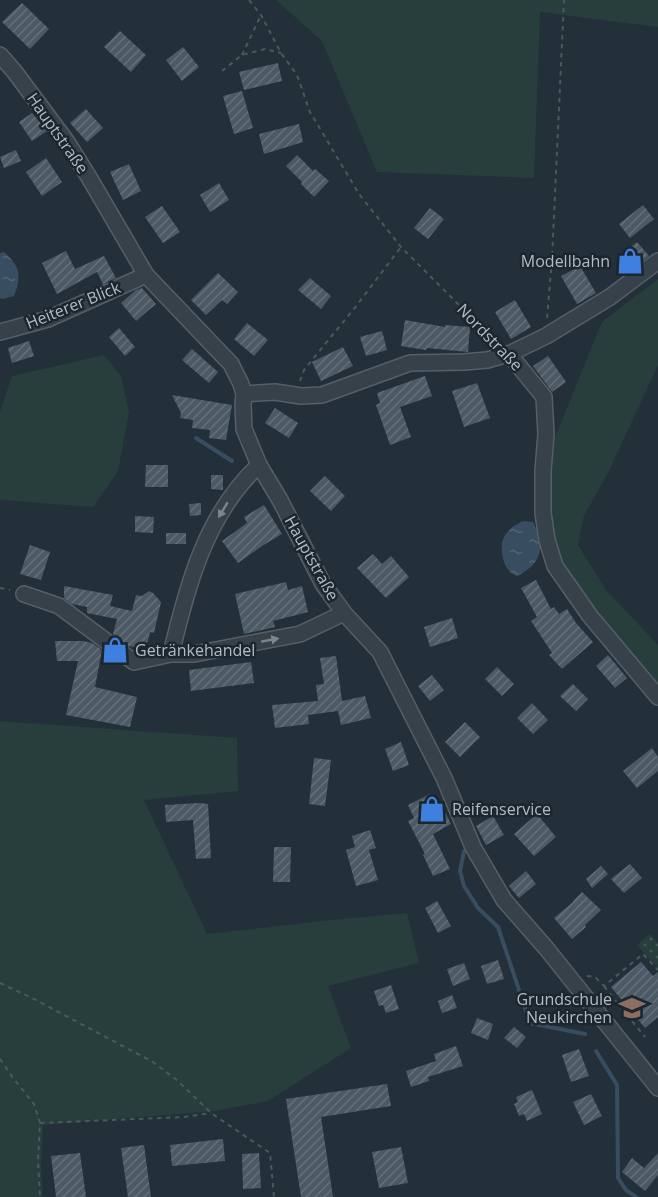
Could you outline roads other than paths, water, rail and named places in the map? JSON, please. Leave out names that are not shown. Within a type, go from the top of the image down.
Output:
[{"type":"street","name":"Hauptstraße","points":[[0,55],[67,142],[146,275],[231,364],[244,394],[244,429],[259,465],[280,500],[323,584],[345,614],[380,652],[444,778],[473,847],[504,900],[546,948],[658,1088]]},
{"type":"street","points":[[244,394],[275,392],[322,395],[410,363],[487,360],[508,354],[546,336],[610,297],[658,261]]},
{"type":"street","name":"Heiterer Blick","points":[[0,332],[48,319],[146,275]]},
{"type":"street","name":"Nordstraße","points":[[508,354],[544,397],[546,434],[543,513],[547,540],[555,566],[590,616],[658,697]]},
{"type":"street","points":[[171,654],[184,599],[204,545],[223,508],[246,477],[259,465]]},
{"type":"street","points":[[24,594],[59,606],[134,662],[171,654],[194,654],[300,634],[345,614]]},
{"type":"water","points":[[4,252],[16,267],[19,277],[14,296],[2,299],[0,298],[0,253]]},
{"type":"water","points":[[523,521],[533,522],[540,539],[540,546],[539,554],[532,566],[517,576],[512,574],[503,560],[502,542],[508,532]]},
{"type":"waterway","points":[[196,438],[232,461]]},
{"type":"waterway","points":[[464,851],[460,871],[464,886],[478,908],[498,927],[530,1023],[585,1034]]},
{"type":"waterway","points":[[596,1051],[617,1085],[618,1178],[626,1190],[636,1197]]},
{"type":"place","name":"Modellbahn","points":[[630,261]]},
{"type":"place","name":"Getränkehandel","points":[[115,650]]},
{"type":"place","name":"Reifenservice","points":[[432,809]]},
{"type":"place","name":"Grundschule Neukirchen","points":[[632,1008]]}]
